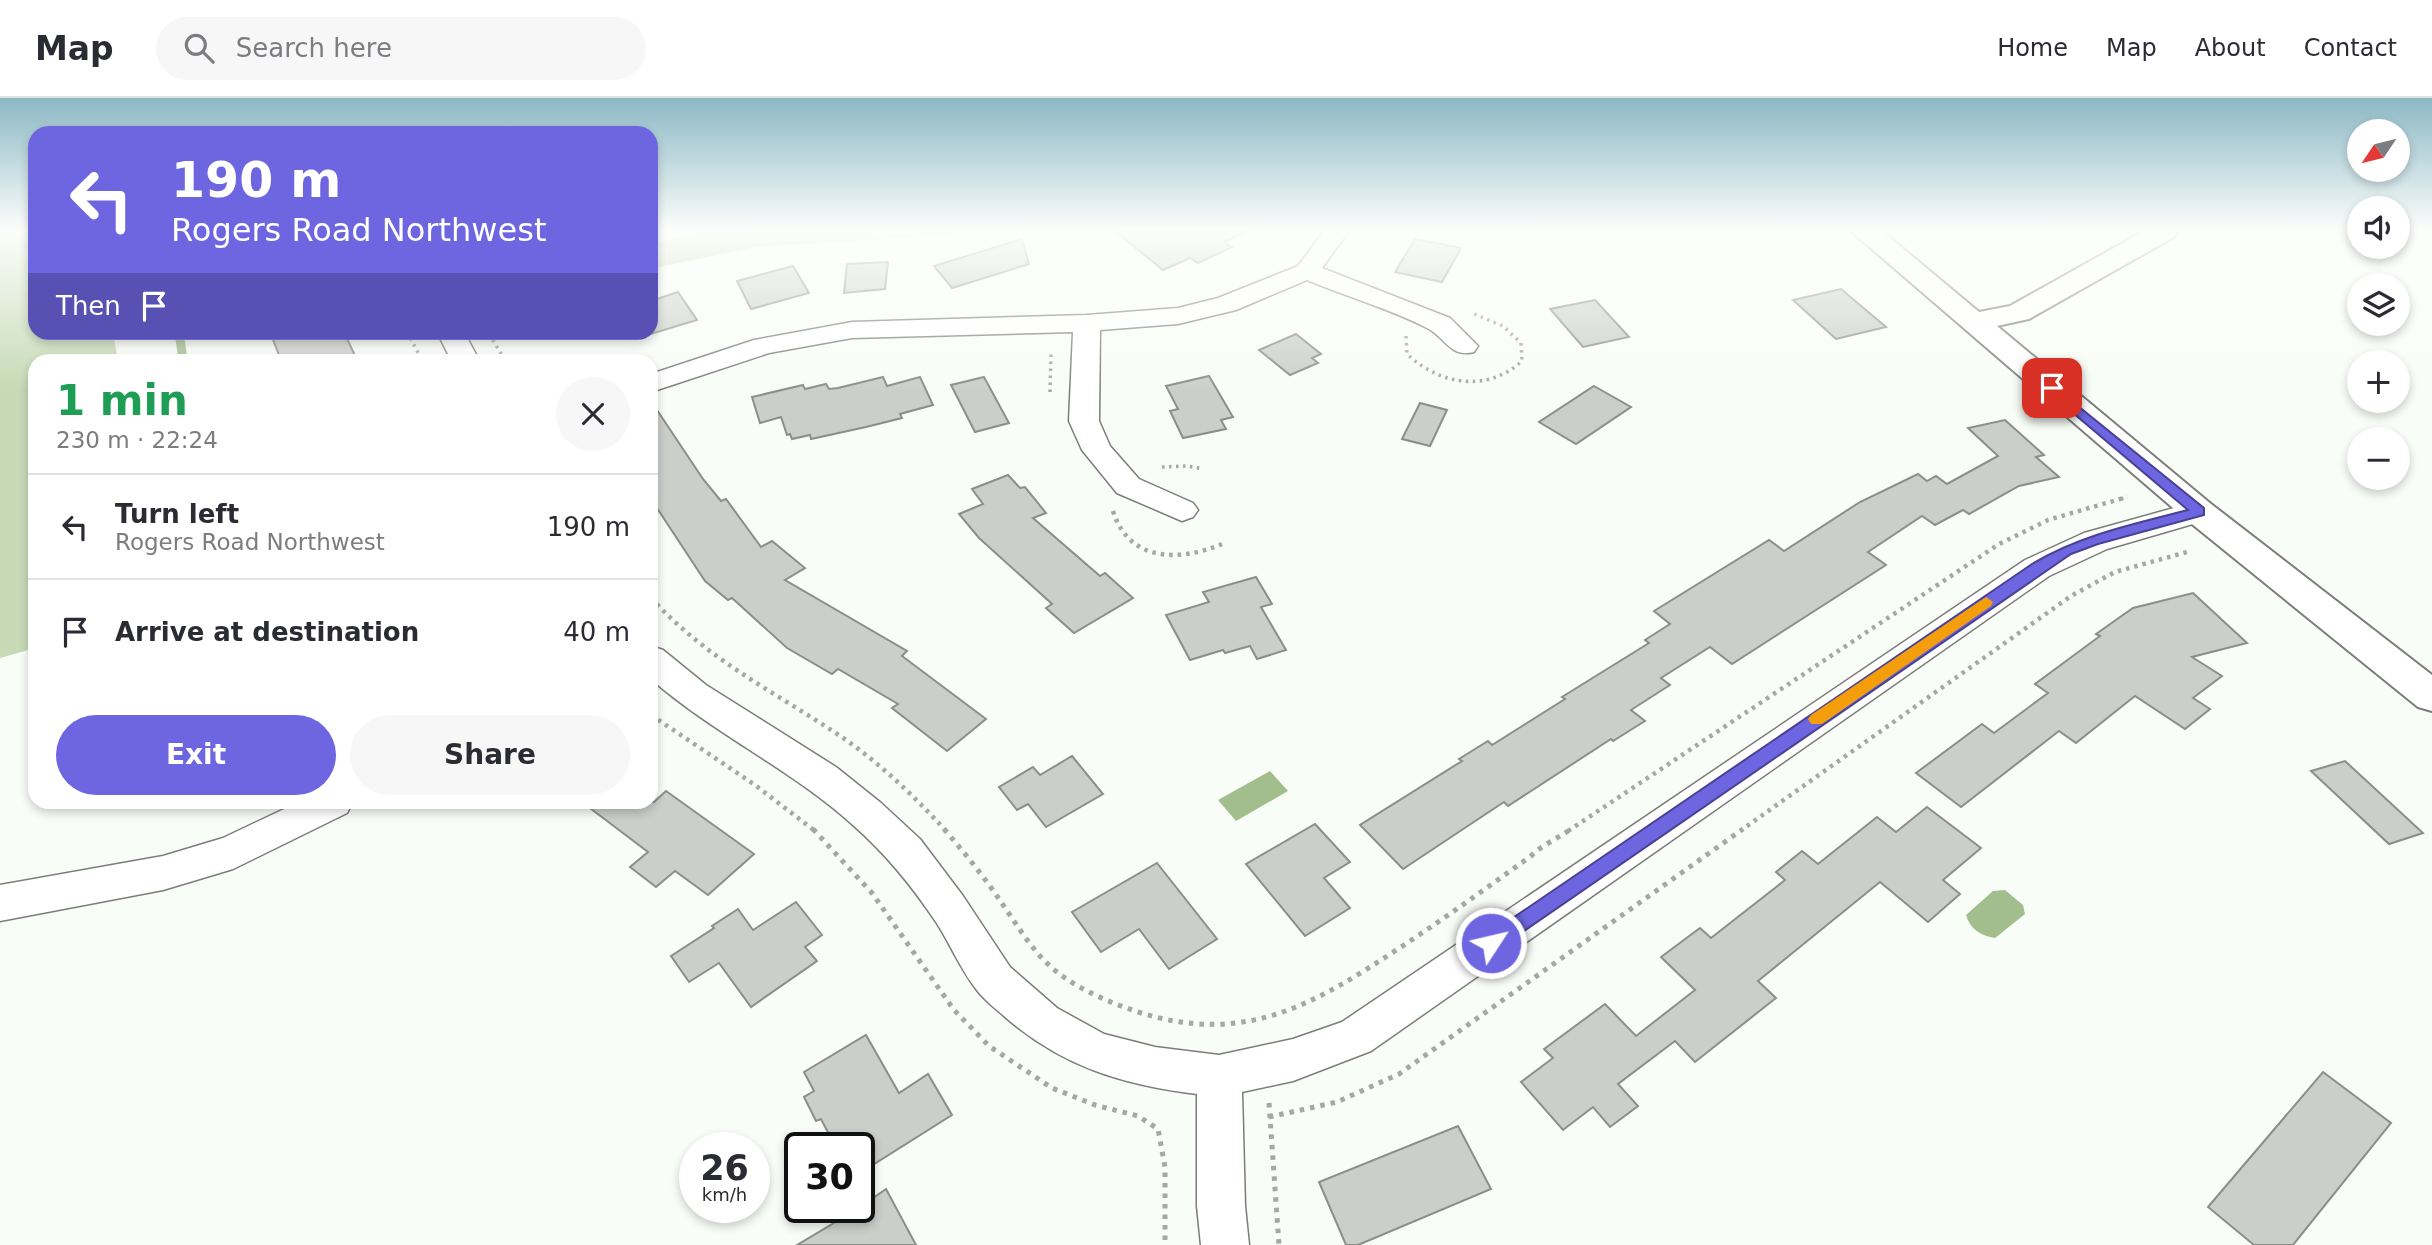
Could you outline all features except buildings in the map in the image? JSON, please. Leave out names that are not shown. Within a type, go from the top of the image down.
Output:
[{"type":"street","points":[[658,381],[764,346],[852,330],[1087,323],[1178,316],[1215,307],[1278,285]]},
{"type":"street","points":[[1341,285],[1440,324],[1464,346]]},
{"type":"street","points":[[1928,285],[2199,512],[2432,696]]},
{"type":"street","points":[[1972,322],[2019,313],[2069,285]]},
{"type":"street","points":[[1087,323],[1084,421],[1097,450],[1128,486],[1182,510]]},
{"type":"street","points":[[658,665],[693,695],[823,778],[867,814],[906,851],[949,908],[995,981],[1042,1022],[1095,1052],[1155,1068],[1219,1076],[1293,1060],[1356,1037],[2037,568],[2066,551],[2093,540],[2199,512]]},
{"type":"street","points":[[0,903],[175,870],[233,852],[320,809]]},
{"type":"street","points":[[1219,1076],[1221,1206],[1225,1245]]},
{"type":"path","points":[[1404,331],[1407,354],[1424,370],[1438,377],[1468,382],[1504,376],[1522,360],[1521,343],[1503,326],[1469,312]]},
{"type":"path","points":[[1155,464],[1166,468],[1187,466],[1203,469]]},
{"type":"path","points":[[658,606],[708,654],[772,697],[838,734],[906,790],[952,837],[1048,964],[1103,999],[1136,1012],[1169,1020],[1238,1022],[1292,1010],[1340,986],[1437,923],[1531,856],[1542,845],[1549,844],[1999,544],[2048,520],[2127,497]]},
{"type":"path","points":[[1269,1117],[1309,1113],[1343,1101],[1399,1074],[2071,596],[2115,572],[2187,551]]},
{"type":"path","points":[[1269,1100],[1279,1245]]},
{"type":"shaded area","points":[[0,285],[28,285],[28,340],[114,340],[117,354],[28,354],[28,650],[0,658]]},
{"type":"shaded area","points":[[1270,771],[1288,791],[1236,821],[1218,800]]},
{"type":"shaded area","points":[[2005,890],[2023,905],[2025,914],[1995,938],[1985,936],[1973,928],[1966,915],[1993,891]]},
{"type":"waterway","points":[[180,340],[182,354]]},
{"type":"slow traffic","points":[[1817,719],[1986,602]]},
{"type":"route","points":[[1491,943],[2037,568],[2066,551],[2093,540],[2199,512],[2052,388]]}]
